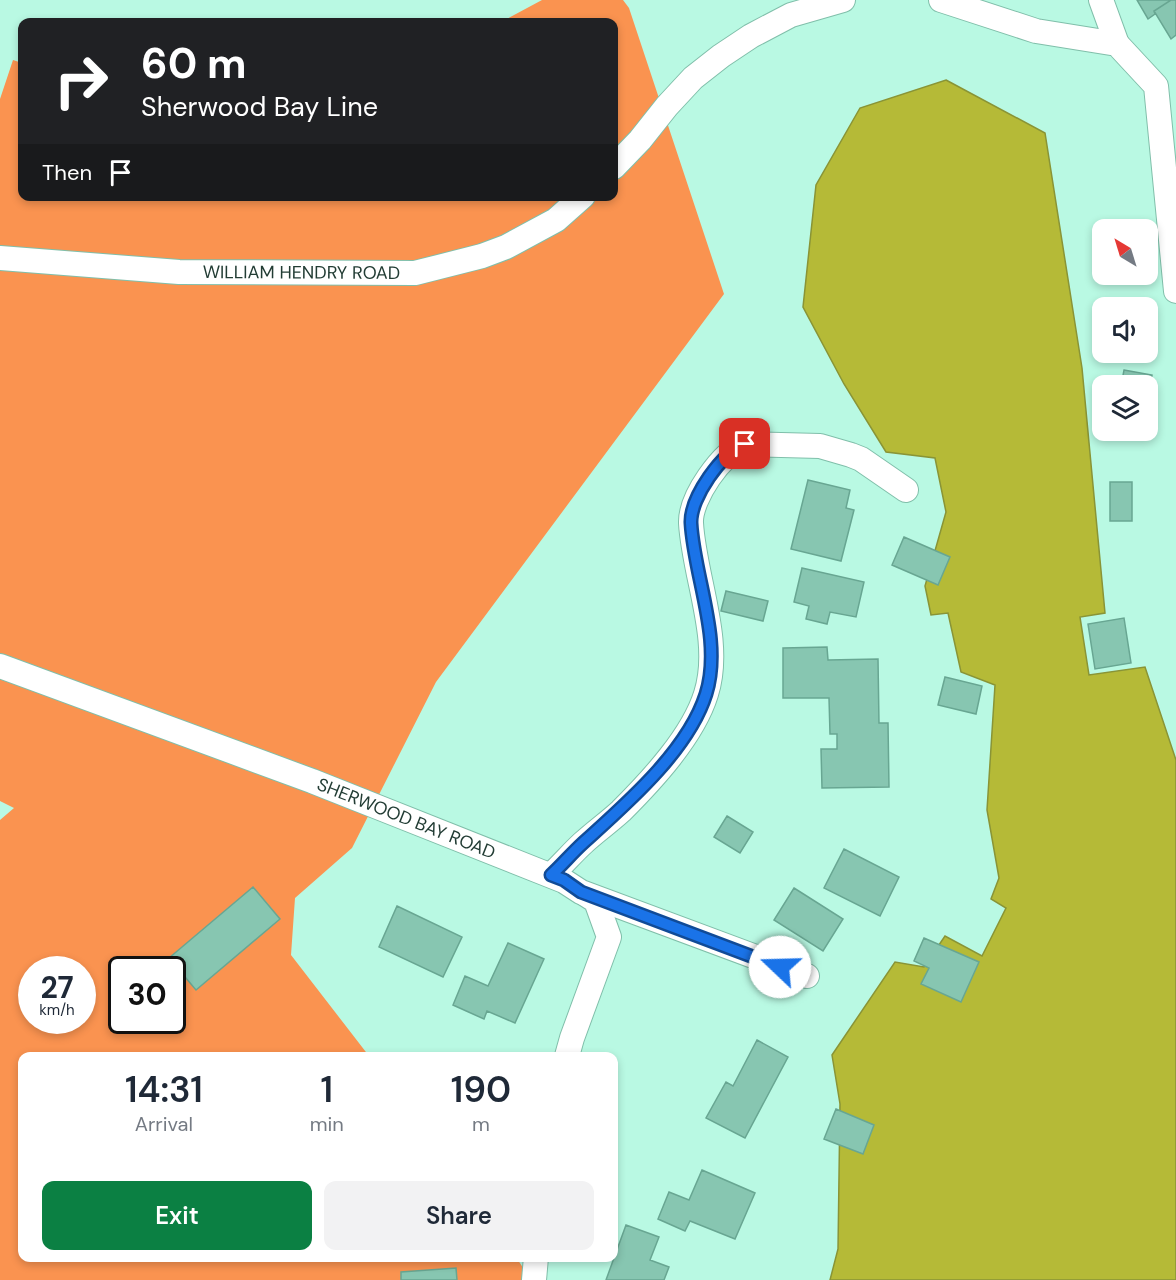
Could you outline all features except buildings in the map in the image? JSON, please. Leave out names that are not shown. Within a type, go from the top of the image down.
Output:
[{"type":"street","points":[[618,164],[693,78],[721,56],[751,36],[791,15],[843,0]]},
{"type":"street","points":[[941,0],[1036,31],[1117,44]]},
{"type":"street","points":[[1101,0],[1117,44],[1156,86],[1176,291]]},
{"type":"street","name":"WILLIAM HENDRY ROAD","points":[[0,258],[179,272],[415,273],[506,247],[556,219],[577,201]]},
{"type":"street","points":[[551,875],[581,845],[620,812],[651,779],[700,710],[709,682],[711,655],[691,520],[698,497],[713,469],[734,448],[745,444],[820,446],[861,459],[906,490]]},
{"type":"street","name":"SHERWOOD BAY ROAD","points":[[0,666],[312,781],[564,880],[581,892],[807,976]]},
{"type":"street","points":[[568,1052],[609,937],[596,901],[581,892]]},
{"type":"street","points":[[534,1280],[536,1262]]},
{"type":"shaded area","points":[[542,0],[623,0],[629,8],[724,294],[436,682],[352,848],[295,898],[291,955],[366,1052],[18,1052],[18,1262],[519,1262],[531,1280],[0,1280],[0,820],[14,808],[0,801],[0,99],[13,60],[18,62],[18,201],[618,201],[618,18],[508,18]]},
{"type":"shaded area","points":[[946,80],[1045,133],[1082,368],[1105,613],[1080,617],[1089,675],[1145,667],[1176,760],[1176,1280],[830,1280],[838,1249],[840,1104],[832,1055],[895,962],[924,967],[945,936],[982,956],[1006,908],[991,899],[999,878],[987,810],[995,685],[961,672],[948,613],[931,615],[925,586],[946,512],[935,458],[886,452],[844,384],[803,307],[816,185],[860,108]]},
{"type":"route","points":[[745,444],[734,448],[713,469],[698,497],[691,520],[711,655],[709,682],[700,710],[651,779],[620,812],[581,845],[551,875],[564,880],[581,892],[780,967]]}]
